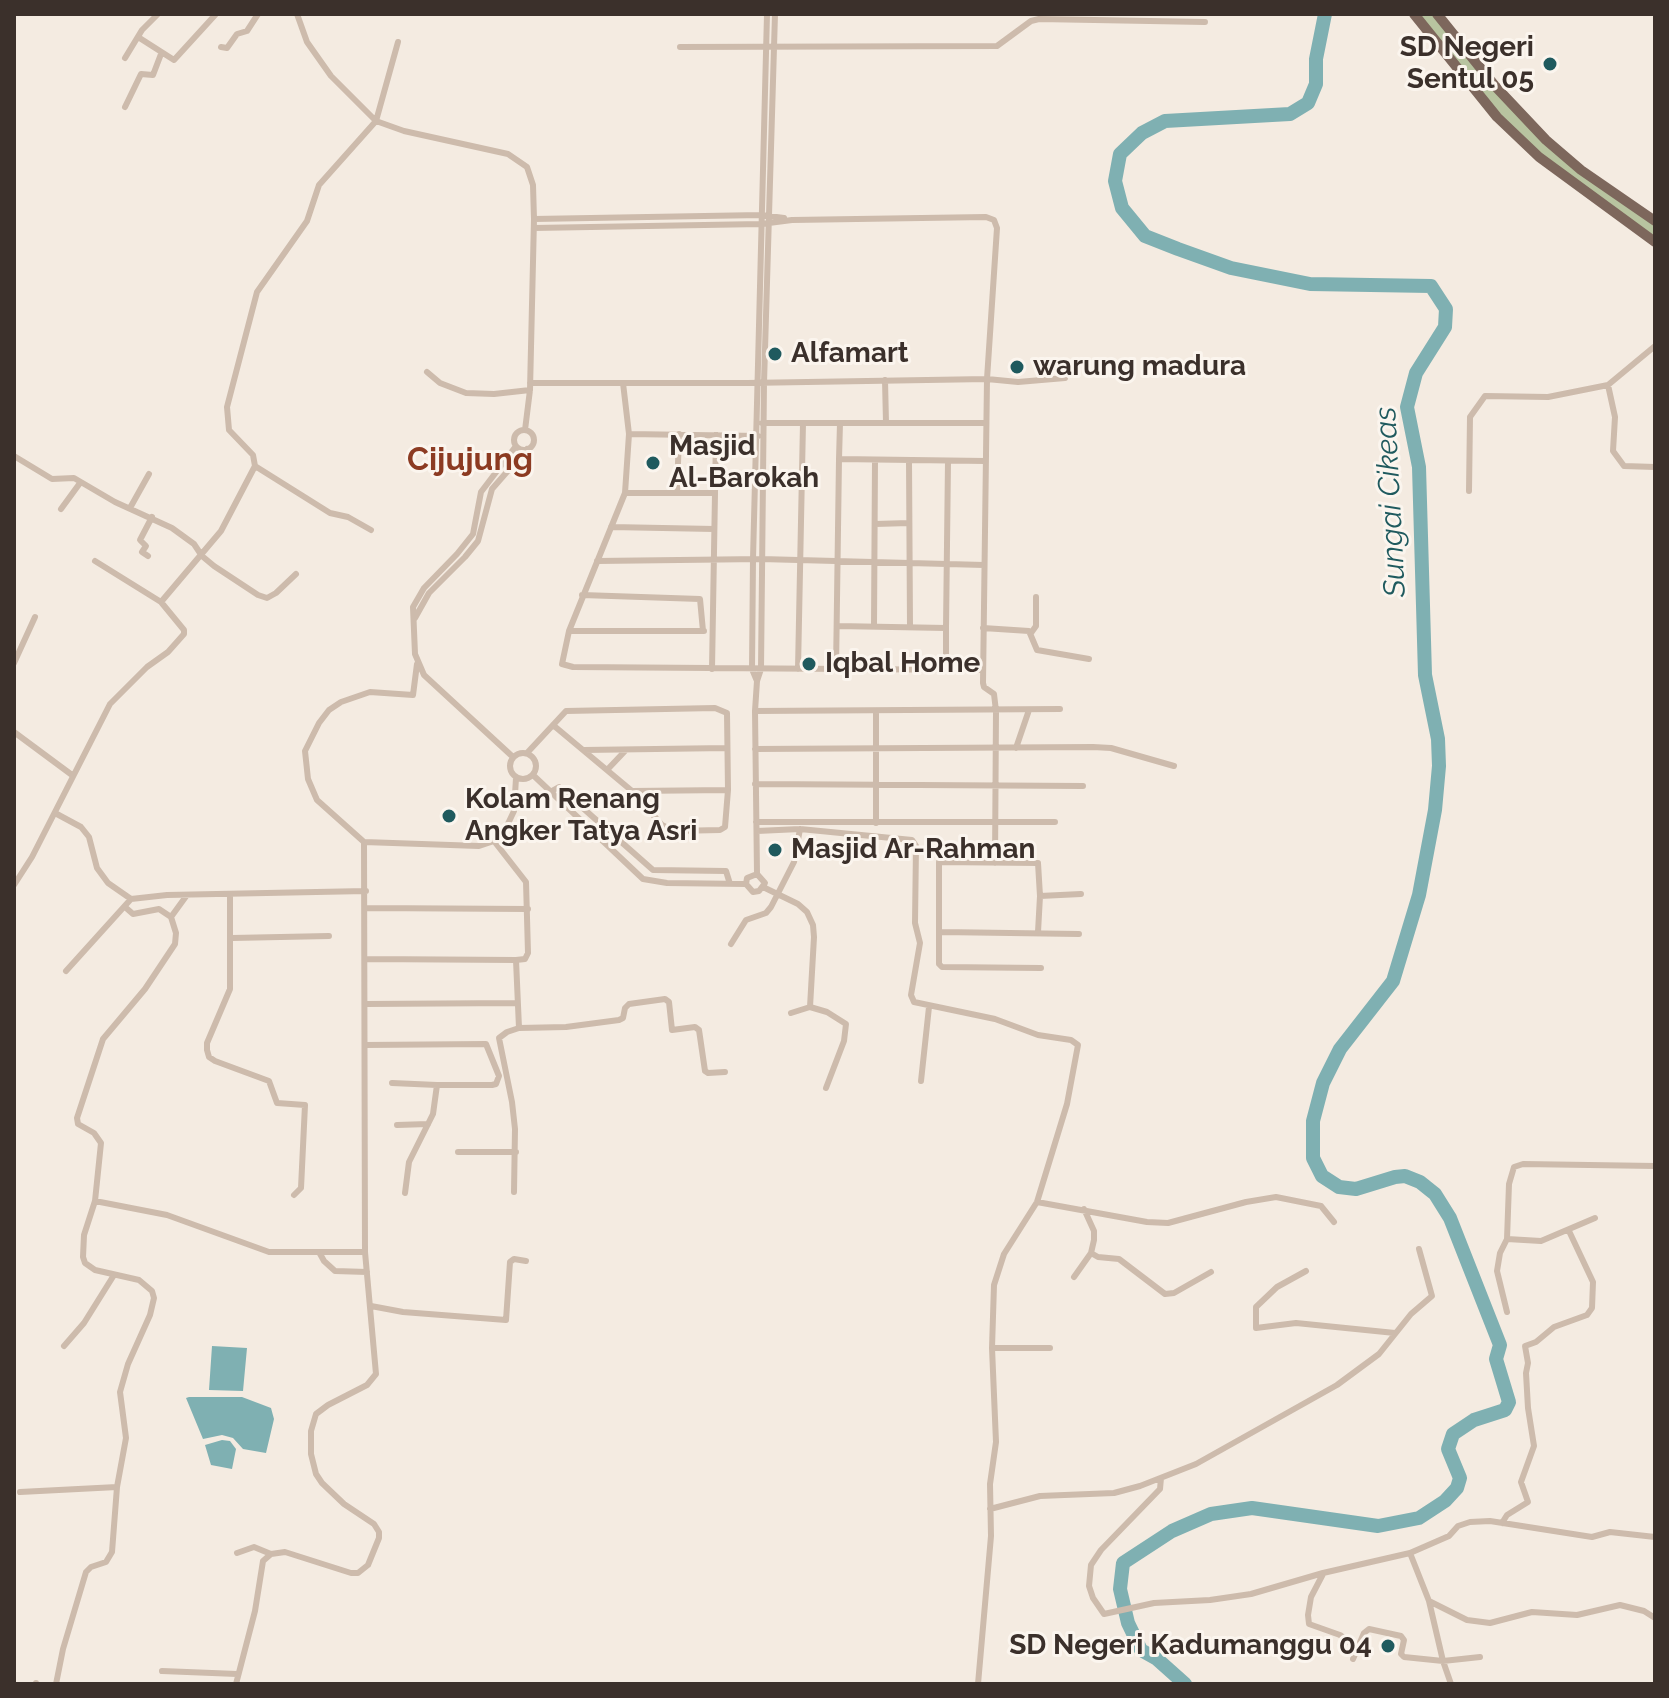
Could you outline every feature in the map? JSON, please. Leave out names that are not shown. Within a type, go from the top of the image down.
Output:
[{"type":"main road","points":[[1414,14],[1497,117],[1578,188],[1655,242]]},
{"type":"main road","points":[[1437,14],[1495,86],[1546,140],[1581,170],[1655,221]]},
{"type":"street","points":[[125,58],[158,14]]},
{"type":"street","points":[[138,37],[161,54],[176,59],[216,14]]},
{"type":"street","points":[[221,47],[227,48],[237,34],[247,31],[258,14]]},
{"type":"street","points":[[297,14],[307,42],[331,76],[376,121],[404,131],[516,157],[530,172],[534,228],[530,386],[525,430]]},
{"type":"street","points":[[757,681],[752,669],[759,436],[755,423],[760,383],[770,47],[767,14]]},
{"type":"street","points":[[770,47],[775,14]]},
{"type":"street","points":[[680,47],[997,46],[1031,21],[1039,19],[1205,22]]},
{"type":"street","points":[[161,602],[221,531],[255,466],[253,455],[229,430],[227,407],[257,292],[307,221],[319,185],[376,121],[398,42]]},
{"type":"street","points":[[125,107],[141,74],[153,75],[161,54]]},
{"type":"street","points":[[534,219],[986,217],[994,220],[997,228],[985,461],[983,685],[994,694],[996,711],[995,863]]},
{"type":"street","points":[[534,228],[764,219]]},
{"type":"street","points":[[1469,491],[1470,417],[1485,396],[1548,397],[1608,385],[1655,346]]},
{"type":"street","points":[[427,372],[440,383],[466,393],[494,394],[530,386],[623,383],[987,379],[1018,382],[1065,378]]},
{"type":"street","points":[[885,380],[886,423]]},
{"type":"street","points":[[623,383],[629,434],[625,493],[582,595],[569,631],[562,664],[712,669],[983,670]]},
{"type":"street","points":[[759,436],[764,423],[760,383]]},
{"type":"street","points":[[1608,385],[1615,417],[1613,451],[1624,466],[1655,467]]},
{"type":"street","points":[[755,423],[986,423]]},
{"type":"street","points":[[798,669],[803,423]]},
{"type":"street","points":[[836,670],[840,423]]},
{"type":"street","points":[[516,446],[516,433],[525,430]]},
{"type":"street","points":[[414,619],[423,599],[478,541],[492,489],[534,443],[534,438],[525,430]]},
{"type":"street","points":[[629,434],[759,436]]},
{"type":"street","points":[[677,493],[679,434]]},
{"type":"street","points":[[712,669],[716,435]]},
{"type":"street","points":[[516,446],[527,449]]},
{"type":"street","points":[[513,757],[424,675],[414,645],[414,602],[473,534],[481,492],[516,446]]},
{"type":"street","points":[[14,456],[52,479],[74,478],[152,517],[194,544],[202,556],[258,595],[267,598],[285,587],[296,574]]},
{"type":"street","points":[[839,459],[985,461]]},
{"type":"street","points":[[874,626],[875,460]]},
{"type":"street","points":[[909,460],[910,627]]},
{"type":"street","points":[[946,670],[948,461]]},
{"type":"street","points":[[255,466],[330,513],[348,517],[371,530]]},
{"type":"street","points":[[130,508],[149,474]]},
{"type":"street","points":[[61,509],[80,483]]},
{"type":"street","points":[[625,493],[714,493]]},
{"type":"street","points":[[148,556],[142,552],[146,546],[140,540],[152,517]]},
{"type":"street","points":[[875,524],[909,523]]},
{"type":"street","points":[[611,527],[714,529]]},
{"type":"street","points":[[183,536],[190,529]]},
{"type":"street","points":[[757,559],[761,669],[755,711],[757,874]]},
{"type":"street","points":[[597,561],[757,559],[984,565]]},
{"type":"street","points":[[14,885],[55,813],[110,704],[184,634],[161,602],[95,561]]},
{"type":"street","points":[[582,595],[700,599],[703,631]]},
{"type":"street","points":[[1036,597],[1036,626],[1031,633],[1037,650],[1089,659]]},
{"type":"street","points":[[14,663],[35,617]]},
{"type":"street","points":[[837,626],[946,628]]},
{"type":"street","points":[[983,628],[1031,633]]},
{"type":"street","points":[[569,631],[712,631]]},
{"type":"street","points":[[417,660],[413,695],[370,692],[341,702],[329,710],[319,723],[305,751],[308,779],[317,800],[364,842],[479,846],[494,841],[505,830],[514,811],[516,778],[509,767],[513,757],[527,753],[553,725],[566,711],[715,708],[727,713],[725,827],[720,830],[674,831],[662,825],[632,791],[553,725]]},
{"type":"street","points":[[755,711],[1060,709]]},
{"type":"street","points":[[1016,748],[1029,710]]},
{"type":"street","points":[[876,712],[876,823]]},
{"type":"street","points":[[14,732],[72,775]]},
{"type":"street","points":[[584,750],[727,748]]},
{"type":"street","points":[[755,749],[1111,748],[1174,766]]},
{"type":"street","points":[[607,770],[625,751]]},
{"type":"street","points":[[516,778],[523,780],[535,771],[535,760],[527,753]]},
{"type":"street","points":[[533,775],[643,879],[667,883],[746,884],[753,892],[763,887]]},
{"type":"street","points":[[755,784],[1083,786]]},
{"type":"street","points":[[550,792],[559,787],[649,868],[726,871],[730,884]]},
{"type":"street","points":[[632,791],[728,790]]},
{"type":"street","points":[[55,813],[81,827],[89,837],[97,868],[108,883],[131,899],[366,891]]},
{"type":"street","points":[[584,824],[591,815]]},
{"type":"street","points":[[756,822],[1055,822]]},
{"type":"street","points":[[757,831],[800,829],[916,842],[915,923],[920,943],[911,995],[914,1002],[995,1019],[1038,1035],[1076,1042],[1078,1049],[1067,1104],[1037,1202],[1012,1240],[996,1275],[992,1348],[996,1442],[990,1484],[988,1574],[978,1684]]},
{"type":"street","points":[[731,944],[746,920],[769,911],[794,862],[800,829]]},
{"type":"street","points":[[366,959],[525,959],[528,953],[528,909],[525,879],[494,841]]},
{"type":"street","points":[[237,1553],[254,1547],[271,1554],[293,1554],[351,1573],[363,1571],[379,1538],[377,1527],[344,1504],[322,1483],[316,1474],[311,1443],[312,1422],[320,1409],[367,1385],[374,1378],[376,1368],[365,1252],[364,842]]},
{"type":"street","points":[[614,853],[622,844]]},
{"type":"street","points":[[930,861],[1038,863],[1038,932]]},
{"type":"street","points":[[939,862],[939,964],[942,967],[1041,968]]},
{"type":"street","points":[[667,870],[667,883]]},
{"type":"street","points":[[746,884],[747,878],[757,874]]},
{"type":"street","points":[[757,874],[764,879],[763,887]]},
{"type":"street","points":[[763,887],[798,904],[807,912],[813,925],[810,1007]]},
{"type":"street","points":[[230,894],[232,938],[228,998],[207,1043],[207,1050],[209,1057],[215,1061],[269,1081],[277,1103],[305,1105],[301,1188],[294,1195]]},
{"type":"street","points":[[1040,896],[1081,894]]},
{"type":"street","points":[[171,917],[187,895]]},
{"type":"street","points":[[66,971],[131,899]]},
{"type":"street","points":[[56,1684],[86,1572],[106,1562],[112,1552],[117,1487],[126,1438],[121,1408],[123,1379],[154,1298],[147,1285],[89,1268],[83,1257],[84,1235],[95,1201],[101,1143],[94,1133],[78,1124],[77,1118],[103,1039],[145,989],[175,944],[176,933],[171,917],[159,909],[133,914],[125,907]]},
{"type":"street","points":[[366,908],[528,909]]},
{"type":"street","points":[[941,932],[1079,934]]},
{"type":"street","points":[[232,938],[329,936]]},
{"type":"street","points":[[516,960],[519,1028]]},
{"type":"street","points":[[514,1192],[516,1152],[512,1102],[499,1038],[507,1032],[519,1028],[566,1027],[619,1020],[629,1004],[665,999],[669,1002],[672,1030],[698,1028],[706,1072],[725,1072]]},
{"type":"street","points":[[366,1004],[516,1003]]},
{"type":"street","points":[[791,1013],[810,1007],[827,1012],[846,1024],[844,1041],[826,1088]]},
{"type":"street","points":[[921,1081],[929,1007]]},
{"type":"street","points":[[365,1045],[484,1044],[489,1046],[499,1076],[496,1084],[392,1083]]},
{"type":"street","points":[[405,1193],[409,1162],[436,1106],[437,1085]]},
{"type":"street","points":[[397,1125],[428,1124]]},
{"type":"street","points":[[458,1152],[516,1152]]},
{"type":"street","points":[[1507,1312],[1497,1271],[1500,1253],[1507,1239],[1509,1184],[1514,1167],[1523,1164],[1655,1166]]},
{"type":"street","points":[[1037,1202],[1147,1222],[1172,1222],[1256,1199],[1276,1197],[1321,1206],[1334,1222]]},
{"type":"street","points":[[95,1201],[167,1215],[269,1252],[365,1252]]},
{"type":"street","points":[[1074,1277],[1091,1253],[1094,1231],[1084,1209]]},
{"type":"street","points":[[1507,1239],[1541,1241],[1595,1218]]},
{"type":"street","points":[[1502,1523],[1510,1512],[1528,1502],[1521,1482],[1534,1446],[1528,1408],[1525,1346],[1539,1340],[1554,1327],[1587,1315],[1592,1308],[1593,1282],[1569,1231]]},
{"type":"street","points":[[990,1509],[1040,1496],[1114,1493],[1161,1478],[1203,1460],[1345,1380],[1379,1354],[1411,1314],[1432,1296],[1419,1249]]},
{"type":"street","points":[[319,1252],[335,1271],[367,1272]]},
{"type":"street","points":[[1091,1253],[1098,1257],[1119,1259],[1165,1294],[1174,1293],[1211,1272]]},
{"type":"street","points":[[371,1306],[506,1320],[510,1262],[512,1259],[526,1261]]},
{"type":"street","points":[[1306,1271],[1277,1287],[1256,1307],[1256,1328],[1296,1323],[1395,1333]]},
{"type":"street","points":[[64,1346],[84,1323],[114,1275]]},
{"type":"street","points":[[992,1348],[1050,1348]]},
{"type":"street","points":[[1161,1478],[1160,1489],[1101,1550],[1091,1565],[1088,1575],[1093,1598],[1102,1613],[1137,1606],[1251,1594],[1410,1553],[1449,1536],[1460,1525],[1480,1521],[1592,1537],[1610,1532],[1655,1537]]},
{"type":"street","points":[[20,1492],[117,1487]]},
{"type":"street","points":[[1410,1553],[1429,1601],[1451,1684]]},
{"type":"street","points":[[236,1684],[255,1611],[261,1566],[271,1554]]},
{"type":"street","points":[[1323,1573],[1311,1597],[1309,1624],[1340,1635],[1357,1648]]},
{"type":"street","points":[[1429,1601],[1454,1615],[1480,1623],[1532,1612],[1577,1615],[1620,1605],[1644,1611],[1655,1618]]},
{"type":"street","points":[[1353,1659],[1364,1633],[1372,1629],[1401,1636],[1404,1640],[1402,1656],[1443,1661],[1480,1657]]},
{"type":"street","points":[[162,1671],[237,1674]]},
{"type":"green space","points":[[1414,14],[1437,14],[1546,140],[1655,221],[1655,242],[1578,188],[1497,116]]},
{"type":"water","points":[[212,1346],[247,1348],[243,1391],[209,1390]]},
{"type":"water","points":[[242,1397],[271,1408],[274,1419],[266,1453],[243,1449],[233,1438],[222,1435],[203,1439],[186,1398]]},
{"type":"water","points":[[230,1441],[236,1449],[232,1469],[211,1465],[205,1445]]},
{"type":"waterway","name":"Sungai Cikeas","points":[[1185,1684],[1157,1659],[1141,1650],[1128,1623],[1120,1589],[1123,1563],[1172,1531],[1211,1514],[1252,1508],[1378,1526],[1419,1518],[1445,1501],[1457,1488],[1460,1478],[1448,1449],[1453,1434],[1474,1420],[1505,1410],[1509,1402],[1496,1359],[1500,1345],[1450,1218],[1435,1194],[1420,1182],[1405,1176],[1356,1189],[1339,1187],[1322,1176],[1313,1158],[1313,1121],[1323,1083],[1340,1049],[1393,981],[1419,895],[1435,810],[1438,739],[1425,675],[1419,467],[1407,407],[1416,373],[1445,327],[1446,309],[1431,286],[1310,284],[1231,268],[1178,249],[1145,236],[1122,208],[1115,181],[1120,154],[1142,133],[1165,121],[1290,114],[1308,103],[1316,84],[1316,59],[1325,14]]},
{"type":"place","name":"SD Negeri Sentul 05","points":[[1550,64]]},
{"type":"place","name":"Alfamart","points":[[775,354]]},
{"type":"place","name":"warung madura","points":[[1017,367]]},
{"type":"place","name":"Masjid Al-Barokah","points":[[653,463]]},
{"type":"place","name":"Iqbal Home","points":[[809,664]]},
{"type":"place","name":"Kolam Renang Angker Tatya Asri","points":[[449,816]]},
{"type":"place","name":"Masjid Ar-Rahman","points":[[775,850]]},
{"type":"place","name":"SD Negeri Kadumanggu 04","points":[[1388,1646]]},
{"type":"district","name":"Cijujung","points":[[470,460]]}]
